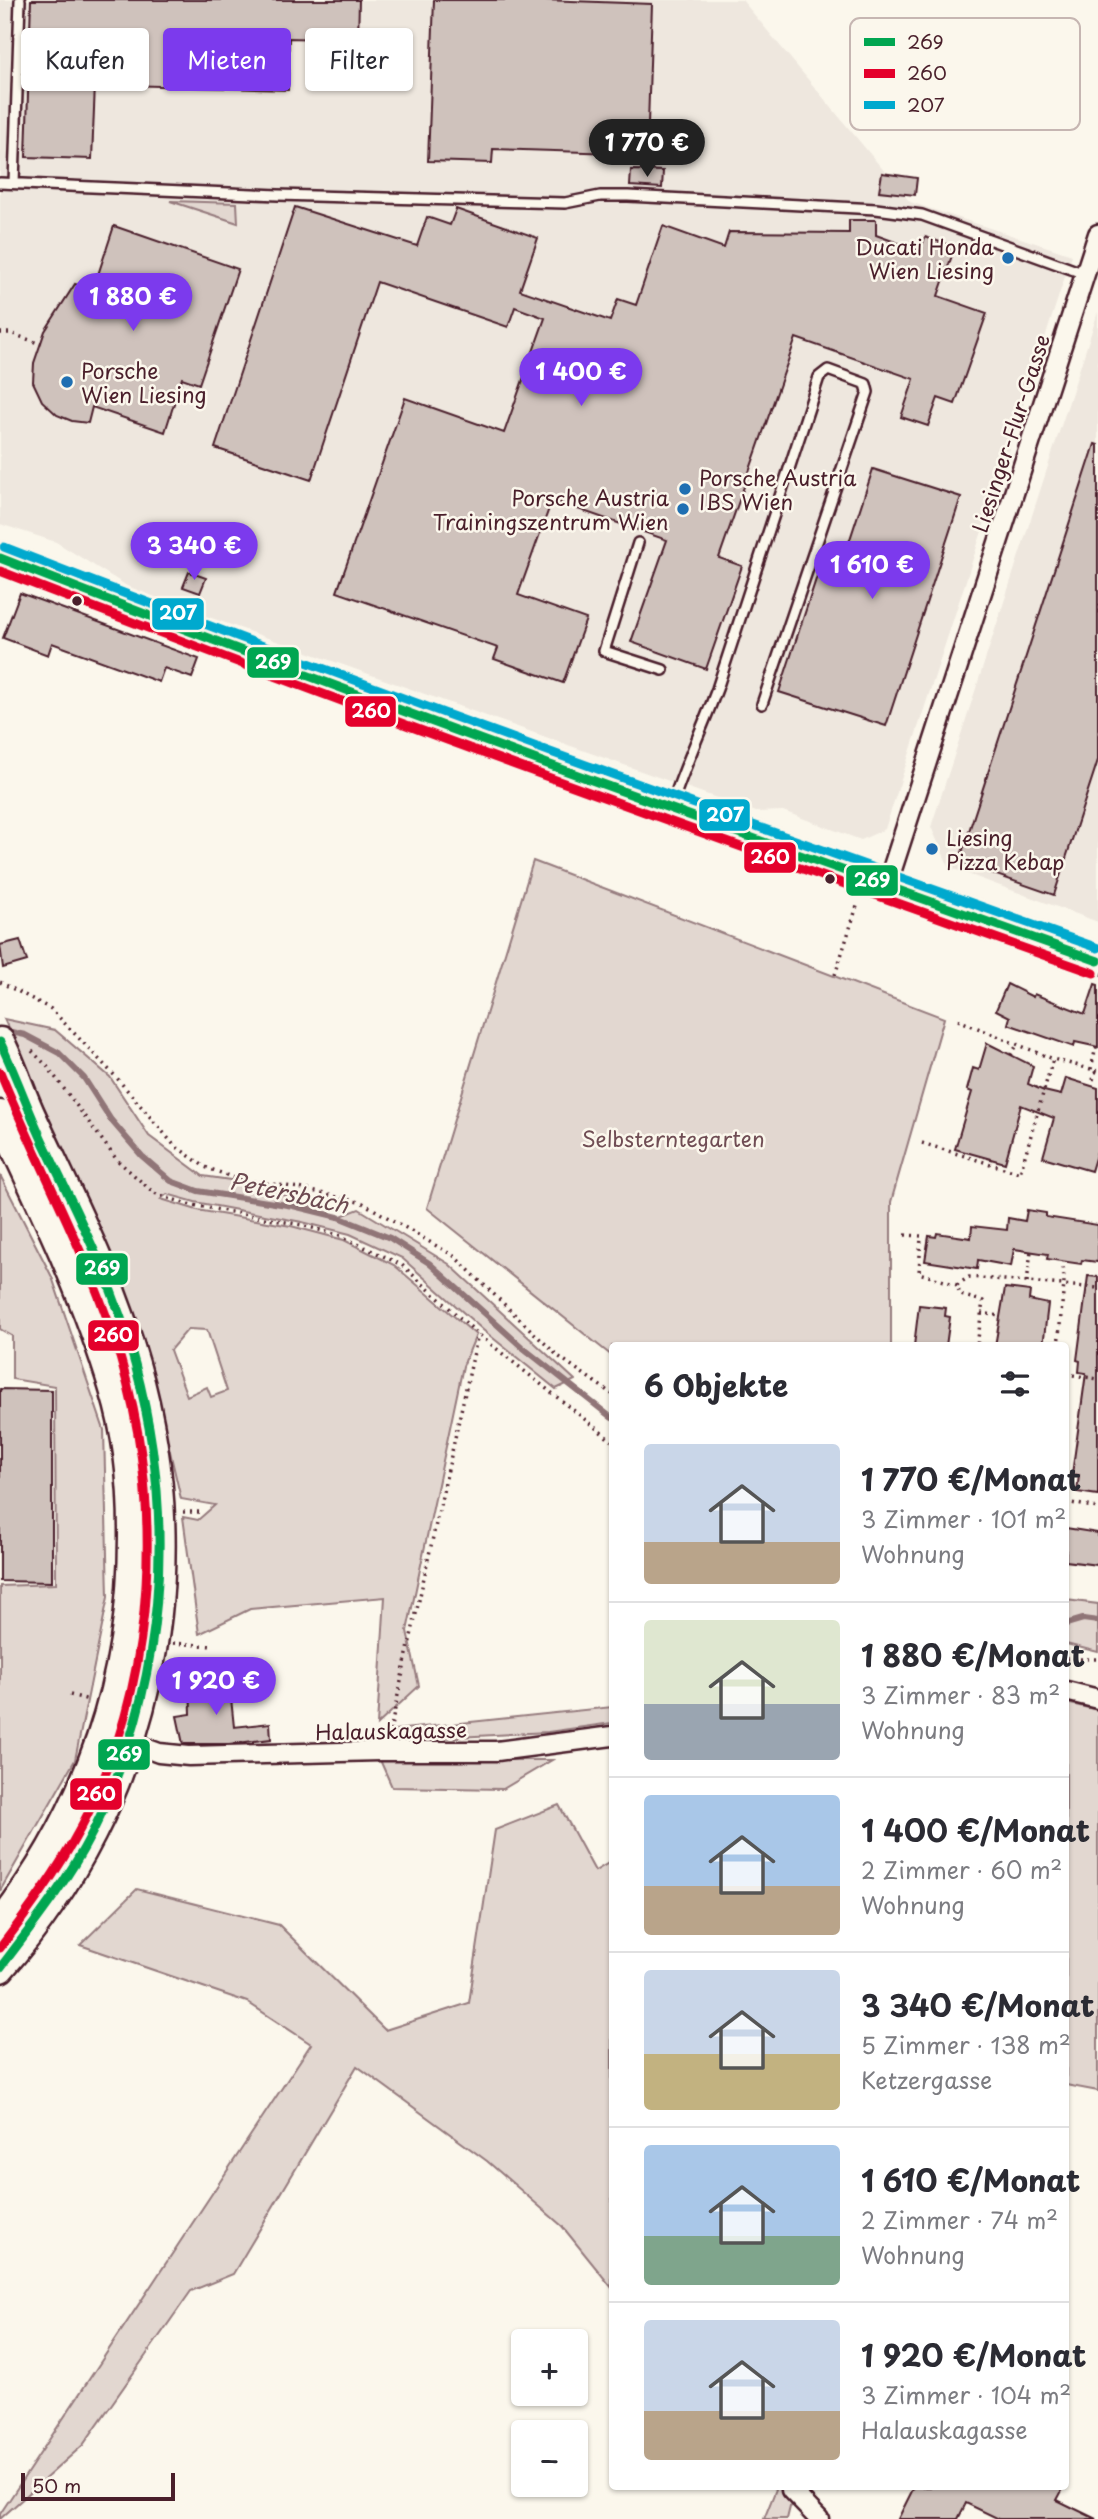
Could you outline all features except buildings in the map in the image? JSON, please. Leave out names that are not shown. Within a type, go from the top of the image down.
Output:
[{"type":"main road","points":[[0,558],[205,638],[670,809],[1098,961]]},
{"type":"main road","points":[[0,1968],[39,1921],[74,1868],[99,1821],[130,1742],[149,1671],[159,1611],[160,1513],[157,1465],[135,1364],[93,1249],[25,1105],[4,1050]]},
{"type":"main road","points":[[0,1115],[70,1264],[115,1390],[127,1449],[133,1505],[134,1551],[130,1619],[121,1670],[97,1751],[63,1830],[39,1871],[0,1925]]},
{"type":"street","name":"Liesinger-Flur-Gasse","points":[[887,885],[1098,234]]},
{"type":"street","points":[[1069,1692],[1098,1699]]},
{"type":"street","name":"Halauskagasse","points":[[130,1742],[159,1753],[189,1756],[497,1751],[609,1736]]},
{"type":"street","points":[[791,2490],[819,2519]]},
{"type":"lane","points":[[13,183],[20,0]]},
{"type":"lane","points":[[0,183],[565,204],[600,196],[628,196],[876,209],[922,215],[1085,274]]},
{"type":"lane","points":[[670,809],[688,757],[698,740],[717,689],[819,377],[828,370],[866,384],[868,392],[762,704]]},
{"type":"lane","points":[[638,542],[604,651],[663,670]]},
{"type":"path","points":[[0,333],[10,332],[41,344]]},
{"type":"path","points":[[835,975],[858,903]]},
{"type":"path","points":[[0,982],[51,1009],[116,1077],[174,1145],[205,1167],[237,1179],[299,1188],[363,1203],[454,1256],[558,1356],[609,1392]]},
{"type":"path","points":[[958,1020],[1054,1059],[1095,1070]]},
{"type":"path","points":[[1011,1055],[1017,1045]]},
{"type":"path","points":[[1093,1080],[1096,1047]]},
{"type":"path","points":[[35,1053],[117,1160],[154,1193],[187,1204],[302,1225],[341,1236],[402,1265],[478,1334],[609,1439]]},
{"type":"path","points":[[922,1143],[1020,1173],[1054,1059]]},
{"type":"path","points":[[905,1235],[921,1236],[919,1273],[957,1285]]},
{"type":"path","points":[[1027,1282],[1031,1251]]},
{"type":"path","points":[[1058,1342],[1064,1284],[1063,1261]]},
{"type":"path","points":[[957,1285],[969,1277],[1098,1289]]},
{"type":"path","points":[[957,1285],[960,1295],[983,1301],[977,1342]]},
{"type":"path","points":[[981,1313],[1000,1316]]},
{"type":"path","points":[[379,1751],[393,1727],[478,1334]]},
{"type":"path","points":[[1069,1374],[1098,1379]]},
{"type":"path","points":[[1069,1503],[1098,1508]]},
{"type":"path","points":[[154,1642],[212,1646]]},
{"type":"path","points":[[1069,1659],[1098,1659]]},
{"type":"shaded area","points":[[0,0],[742,0],[910,202],[1072,255],[885,829],[861,840],[783,811],[756,812],[192,611],[127,586],[56,542],[0,524]]},
{"type":"shaded area","points":[[1098,312],[1098,922],[949,867],[931,827]]},
{"type":"green space","points":[[170,201],[237,203],[238,223]]},
{"type":"green space","name":"Selbsterntegarten","points":[[533,861],[944,1018],[891,1202],[891,1342],[609,1342],[609,1354],[427,1208]]},
{"type":"green space","points":[[4,1019],[55,1030],[110,1077],[149,1136],[203,1176],[258,1184],[336,1218],[359,1209],[449,1264],[575,1380],[556,1389],[483,1330],[402,1258],[350,1234],[167,1194],[161,1199],[197,1210],[291,1226],[344,1240],[394,1265],[476,1335],[463,1366],[407,1631],[419,1686],[377,1725],[385,1597],[250,1609],[199,1634],[183,1517],[198,1520],[215,1505],[181,1499],[147,1352],[116,1267]],"holes":[[[188,1329],[207,1330],[227,1391],[211,1397],[207,1387],[187,1396],[170,1350]]]},
{"type":"green space","points":[[0,1175],[52,1277],[104,1430],[108,1597],[75,1760],[0,1891],[0,1586],[56,1584],[55,1386],[12,1379],[12,1336],[0,1329]]},
{"type":"green space","points":[[1069,1600],[1098,1604],[1098,1652],[1069,1645]]},
{"type":"green space","points":[[1069,1704],[1098,1710],[1098,2091],[1069,2086]]},
{"type":"green space","points":[[609,1707],[609,1723],[548,1732],[401,1740],[394,1730]]},
{"type":"green space","points":[[380,1760],[552,1760],[503,1789],[392,1787]]},
{"type":"green space","points":[[559,1805],[595,1871],[609,1863],[609,2284],[562,2226],[487,2161],[357,2066],[233,2274],[191,2291],[83,2445],[0,2519],[0,2514],[311,2044],[247,2002],[80,1945],[137,1889],[279,1925],[385,2030],[469,2003],[495,1830]]},
{"type":"green space","points":[[776,2490],[794,2490],[787,2519],[764,2519]]},
{"type":"waterway","name":"Petersbach","points":[[2,1030],[25,1035],[59,1053],[84,1078],[111,1120],[142,1156],[171,1181],[198,1191],[293,1206],[338,1217],[390,1238],[429,1263],[522,1347],[609,1416]]},
{"type":"waterway","name":"Petersbach","points":[[1069,1623],[1083,1619],[1098,1621]]},
{"type":"transit line","name":"207","points":[[4,547],[413,702],[1098,948]]},
{"type":"transit line","name":"269","points":[[0,558],[410,714],[1098,961]]},
{"type":"transit line","name":"260","points":[[0,571],[409,726],[1094,973]]},
{"type":"transit line","name":"269","points":[[0,1042],[95,1252],[127,1335],[148,1423],[156,1483],[159,1543],[157,1603],[149,1662],[117,1777],[92,1833],[72,1869],[0,1968]]},
{"type":"transit line","name":"260","points":[[0,1072],[73,1235],[113,1335],[130,1395],[141,1458],[147,1522],[146,1586],[139,1649],[126,1712],[106,1772],[80,1829],[62,1860],[0,1948]]},
{"type":"place","name":"Ducati Honda Wien Liesing","points":[[1008,258]]},
{"type":"place","name":"Porsche Wien Liesing","points":[[67,382]]},
{"type":"place","name":"Porsche Austria IBS Wien","points":[[685,489]]},
{"type":"place","name":"Porsche Austria Trainingszentrum Wien","points":[[683,509]]},
{"type":"place","name":"Liesing Pizza Kebap","points":[[932,849]]}]
